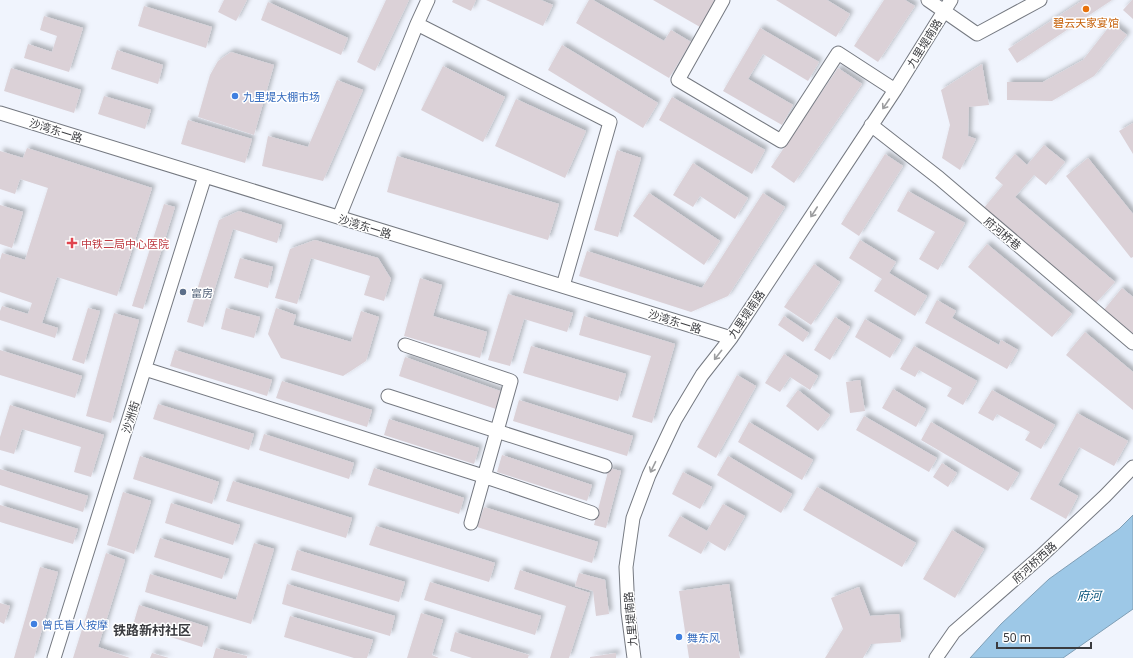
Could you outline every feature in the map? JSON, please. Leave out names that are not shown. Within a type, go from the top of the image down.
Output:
[{"type":"street","points":[[338,217],[416,24],[428,0]]},
{"type":"street","points":[[723,0],[678,80],[781,141],[838,53],[895,90]]},
{"type":"street","points":[[928,0],[977,34],[1040,0]]},
{"type":"street","name":"九里堤南路","points":[[634,658],[628,612],[626,568],[633,518],[649,475],[675,420],[702,375],[731,338],[895,90],[951,0]]},
{"type":"street","points":[[416,24],[610,122],[563,286]]},
{"type":"street","name":"沙湾东一路","points":[[0,113],[731,338]]},
{"type":"street","name":"府河桥巷","points":[[871,125],[939,178],[1133,343]]},
{"type":"street","name":"沙洲街","points":[[54,658],[205,176]]},
{"type":"street","points":[[405,345],[511,381],[471,523]]},
{"type":"street","points":[[145,369],[483,476],[592,514]]},
{"type":"street","points":[[388,396],[605,466]]},
{"type":"street","name":"府河桥西路","points":[[936,658],[954,632],[1062,537],[1133,468]]},
{"type":"water","name":"府河","points":[[1133,515],[1133,609],[1063,658],[970,658],[1001,624],[1049,579],[1119,529]]},
{"type":"building","points":[[224,0],[247,0],[236,21],[218,12]]},
{"type":"building","points":[[386,0],[409,0],[375,71],[357,62]]},
{"type":"building","points":[[453,0],[476,0],[471,11],[452,2]]},
{"type":"building","points":[[486,0],[541,0],[553,5],[543,26]]},
{"type":"building","points":[[589,0],[593,0],[664,41],[671,30],[691,42],[669,78],[576,23]]},
{"type":"building","points":[[653,0],[713,0],[715,1],[700,27]]},
{"type":"building","points":[[776,0],[827,0],[850,14],[836,37]]},
{"type":"building","points":[[884,0],[905,0],[915,6],[878,62],[854,46]]},
{"type":"building","points":[[1083,0],[1112,0],[1017,63],[1008,49]]},
{"type":"building","points":[[1133,0],[1133,19],[1123,10]]},
{"type":"building","points":[[268,2],[348,38],[341,55],[261,20]]},
{"type":"building","points":[[144,6],[212,27],[206,48],[138,26]]},
{"type":"building","points":[[44,16],[83,28],[69,72],[24,58],[28,44],[52,52],[57,36],[40,30]]},
{"type":"building","points":[[1112,23],[1127,35],[1094,76],[1052,101],[1007,100],[1007,82],[1043,82],[1083,60]]},
{"type":"building","points":[[760,28],[819,62],[808,81],[763,54],[748,79],[793,105],[782,125],[723,91]]},
{"type":"building","points":[[562,45],[658,103],[643,128],[548,70]]},
{"type":"building","points":[[117,50],[163,65],[158,84],[111,69]]},
{"type":"building","name":"九里堤大棚市场","points":[[231,52],[274,65],[254,135],[198,117],[210,75],[218,61]]},
{"type":"building","points":[[982,64],[989,105],[969,107],[968,136],[976,139],[960,170],[942,158],[950,125],[941,90]]},
{"type":"building","points":[[443,66],[505,97],[483,142],[421,110]]},
{"type":"building","points":[[11,68],[81,90],[74,113],[4,91]]},
{"type":"building","points":[[838,68],[862,84],[794,183],[771,167]]},
{"type":"building","points":[[337,80],[363,90],[323,181],[262,166],[268,136],[308,147]]},
{"type":"building","points":[[104,96],[151,110],[145,129],[98,114]]},
{"type":"building","points":[[672,97],[765,150],[752,174],[659,120]]},
{"type":"building","points":[[516,99],[586,131],[565,178],[495,146]]},
{"type":"building","points":[[188,120],[252,139],[245,163],[181,144]]},
{"type":"building","points":[[1133,123],[1133,154],[1119,131]]},
{"type":"building","points":[[1044,145],[1065,162],[1046,185],[1034,175],[1015,197],[1115,282],[1095,304],[983,209],[1003,185],[995,178],[1015,154],[1027,165]]},
{"type":"building","name":"中铁二局中心医院","points":[[27,148],[152,188],[117,296],[57,277],[42,323],[58,328],[55,338],[0,320],[0,311],[2,306],[28,314],[32,303],[0,292],[0,260],[2,253],[25,260],[48,188],[20,179],[15,194],[0,189],[0,151],[23,158]]},
{"type":"building","points":[[617,150],[641,158],[618,237],[594,230]]},
{"type":"building","points":[[885,154],[903,166],[859,236],[841,224]]},
{"type":"building","points":[[397,156],[559,204],[548,240],[387,192]]},
{"type":"building","points":[[1088,158],[1133,214],[1133,257],[1131,258],[1066,176]]},
{"type":"building","points":[[693,163],[748,198],[735,219],[700,196],[693,207],[673,195]]},
{"type":"building","points":[[908,191],[965,223],[938,270],[919,259],[935,232],[897,211]]},
{"type":"building","points":[[649,193],[720,241],[704,265],[633,216]]},
{"type":"building","points":[[763,193],[785,207],[728,296],[691,312],[579,276],[587,251],[702,288]]},
{"type":"building","points":[[164,204],[175,207],[143,309],[132,306]]},
{"type":"building","points":[[0,205],[23,212],[12,248],[0,244]]},
{"type":"building","points":[[239,211],[282,225],[277,243],[233,229],[203,327],[187,322],[219,220]]},
{"type":"building","points":[[315,240],[378,258],[391,279],[384,301],[364,295],[370,276],[311,258],[297,304],[275,298],[290,249]]},
{"type":"building","points":[[860,240],[896,262],[889,273],[927,296],[915,316],[874,291],[882,279],[849,258]]},
{"type":"building","points":[[987,244],[1072,314],[1052,337],[968,267]]},
{"type":"building","points":[[240,258],[273,267],[268,288],[234,278]]},
{"type":"building","points":[[814,264],[840,282],[811,325],[784,307]]},
{"type":"building","points":[[420,278],[442,285],[433,316],[487,332],[480,358],[404,336]]},
{"type":"building","points":[[1122,288],[1133,297],[1133,336],[1103,311]]},
{"type":"building","points":[[508,294],[573,313],[567,332],[524,319],[510,366],[488,360]]},
{"type":"building","points":[[937,300],[956,311],[952,318],[999,345],[1001,340],[1018,350],[1007,369],[925,323]]},
{"type":"building","points":[[88,308],[100,311],[84,364],[72,360]]},
{"type":"building","points":[[226,308],[260,317],[254,338],[221,329]]},
{"type":"building","points":[[276,308],[296,315],[293,325],[351,342],[361,311],[379,317],[366,361],[343,376],[281,358],[268,334]]},
{"type":"building","points":[[114,313],[139,320],[111,423],[86,416]]},
{"type":"building","points":[[584,316],[675,344],[652,423],[632,417],[651,356],[579,335]]},
{"type":"building","points":[[784,316],[809,333],[803,342],[778,325]]},
{"type":"building","points":[[835,317],[850,327],[830,360],[814,350]]},
{"type":"building","points":[[865,319],[901,340],[890,358],[855,337]]},
{"type":"building","points":[[1085,332],[1133,372],[1133,410],[1066,355]]},
{"type":"building","points":[[531,346],[626,374],[618,401],[523,373]]},
{"type":"building","points":[[914,346],[977,381],[963,405],[947,396],[952,388],[919,370],[915,377],[900,369]]},
{"type":"building","points":[[0,350],[82,376],[75,398],[0,375]]},
{"type":"building","points":[[175,350],[272,380],[267,396],[170,366]]},
{"type":"building","points":[[784,354],[818,376],[810,390],[790,377],[780,392],[765,383]]},
{"type":"building","points":[[405,357],[503,392],[496,409],[399,376]]},
{"type":"building","points":[[737,375],[756,386],[716,458],[697,447]]},
{"type":"building","points":[[860,380],[865,411],[850,413],[846,382]]},
{"type":"building","points":[[282,381],[372,410],[367,427],[276,398]]},
{"type":"building","points":[[893,389],[926,409],[916,427],[882,408]]},
{"type":"building","points":[[798,390],[830,415],[818,431],[786,406]]},
{"type":"building","points":[[992,390],[1055,425],[1041,449],[1025,440],[1030,432],[997,414],[993,421],[978,413]]},
{"type":"building","points":[[519,400],[633,436],[627,456],[513,421]]},
{"type":"building","points":[[158,404],[254,434],[249,450],[153,419]]},
{"type":"building","points":[[10,405],[104,435],[91,477],[74,472],[81,447],[22,429],[14,454],[0,450],[0,437]]},
{"type":"building","points":[[1077,413],[1128,441],[1114,466],[1079,447],[1058,485],[1078,496],[1066,519],[1030,499]]},
{"type":"building","points":[[864,416],[937,458],[929,472],[856,430]]},
{"type":"building","points":[[389,419],[479,448],[474,464],[384,435]]},
{"type":"building","points":[[749,422],[813,460],[802,480],[738,442]]},
{"type":"building","points":[[931,422],[1019,473],[1008,491],[921,440]]},
{"type":"building","points":[[264,434],[354,463],[349,479],[259,450]]},
{"type":"building","points":[[502,455],[592,485],[587,501],[497,472]]},
{"type":"building","points":[[140,456],[219,482],[212,504],[133,479]]},
{"type":"building","points":[[728,456],[792,494],[781,513],[717,475]]},
{"type":"building","points":[[942,463],[957,473],[948,487],[933,477]]},
{"type":"building","points":[[374,468],[464,498],[459,514],[368,485]]},
{"type":"building","points":[[609,468],[621,471],[606,528],[594,525]]},
{"type":"building","points":[[0,469],[88,496],[83,512],[0,485]]},
{"type":"building","points":[[683,472],[712,487],[700,509],[672,494]]},
{"type":"building","points":[[233,481],[352,518],[346,538],[226,501]]},
{"type":"building","points":[[817,487],[916,543],[902,567],[803,510]]},
{"type":"building","points":[[123,492],[151,501],[134,554],[107,545]]},
{"type":"building","points":[[171,503],[240,525],[233,545],[165,523]]},
{"type":"building","points":[[723,504],[745,516],[725,551],[708,541],[701,554],[668,536],[680,516],[707,531]]},
{"type":"building","points":[[0,505],[78,529],[73,544],[0,522]]},
{"type":"building","points":[[484,507],[598,542],[592,563],[477,527]]},
{"type":"building","points":[[376,526],[495,563],[489,582],[369,545]]},
{"type":"building","points":[[952,530],[984,549],[955,598],[923,579]]},
{"type":"building","points":[[160,538],[229,559],[222,579],[154,557]]},
{"type":"building","points":[[254,543],[274,549],[251,624],[145,592],[150,574],[236,600]]},
{"type":"building","points":[[297,550],[405,582],[399,602],[291,570]]},
{"type":"building","points":[[106,553],[125,560],[98,647],[130,658],[73,658]]},
{"type":"building","points":[[40,567],[58,572],[34,658],[14,658]]},
{"type":"building","points":[[520,570],[590,593],[569,658],[550,658],[566,606],[514,589]]},
{"type":"building","points":[[579,573],[605,580],[609,614],[596,616],[593,591],[575,586]]},
{"type":"building","points":[[430,582],[541,616],[535,635],[424,600]]},
{"type":"building","points":[[287,584],[395,616],[390,636],[282,604]]},
{"type":"building","points":[[729,584],[740,658],[689,658],[679,591]]},
{"type":"building","points":[[859,587],[870,616],[899,614],[901,642],[871,644],[863,658],[825,658],[843,629],[831,598]]},
{"type":"building","points":[[0,603],[10,606],[4,624],[0,622]]},
{"type":"building","points":[[139,605],[208,627],[202,647],[133,625]]},
{"type":"building","points":[[421,613],[443,620],[432,655],[439,658],[407,658]]},
{"type":"building","points":[[290,616],[373,640],[367,658],[354,658],[284,637]]},
{"type":"building","points":[[455,632],[529,655],[528,658],[472,658],[450,651]]},
{"type":"building","points":[[216,648],[247,656],[247,658],[213,658]]},
{"type":"building","points":[[152,653],[169,658],[150,658]]},
{"type":"building","points":[[616,653],[616,658],[590,658],[590,657]]},
{"type":"place","name":"碧云天家宴馆","points":[[1086,9]]},
{"type":"place","name":"九里堤大棚市场","points":[[235,96]]},
{"type":"place","name":"中铁二局中心医院","points":[[72,243]]},
{"type":"place","name":"富房","points":[[183,292]]},
{"type":"place","name":"曾氏盲人按摩","points":[[34,624]]},
{"type":"place","name":"舞东风","points":[[679,637]]},
{"type":"district","name":"铁路新村社区","points":[[152,630]]}]
